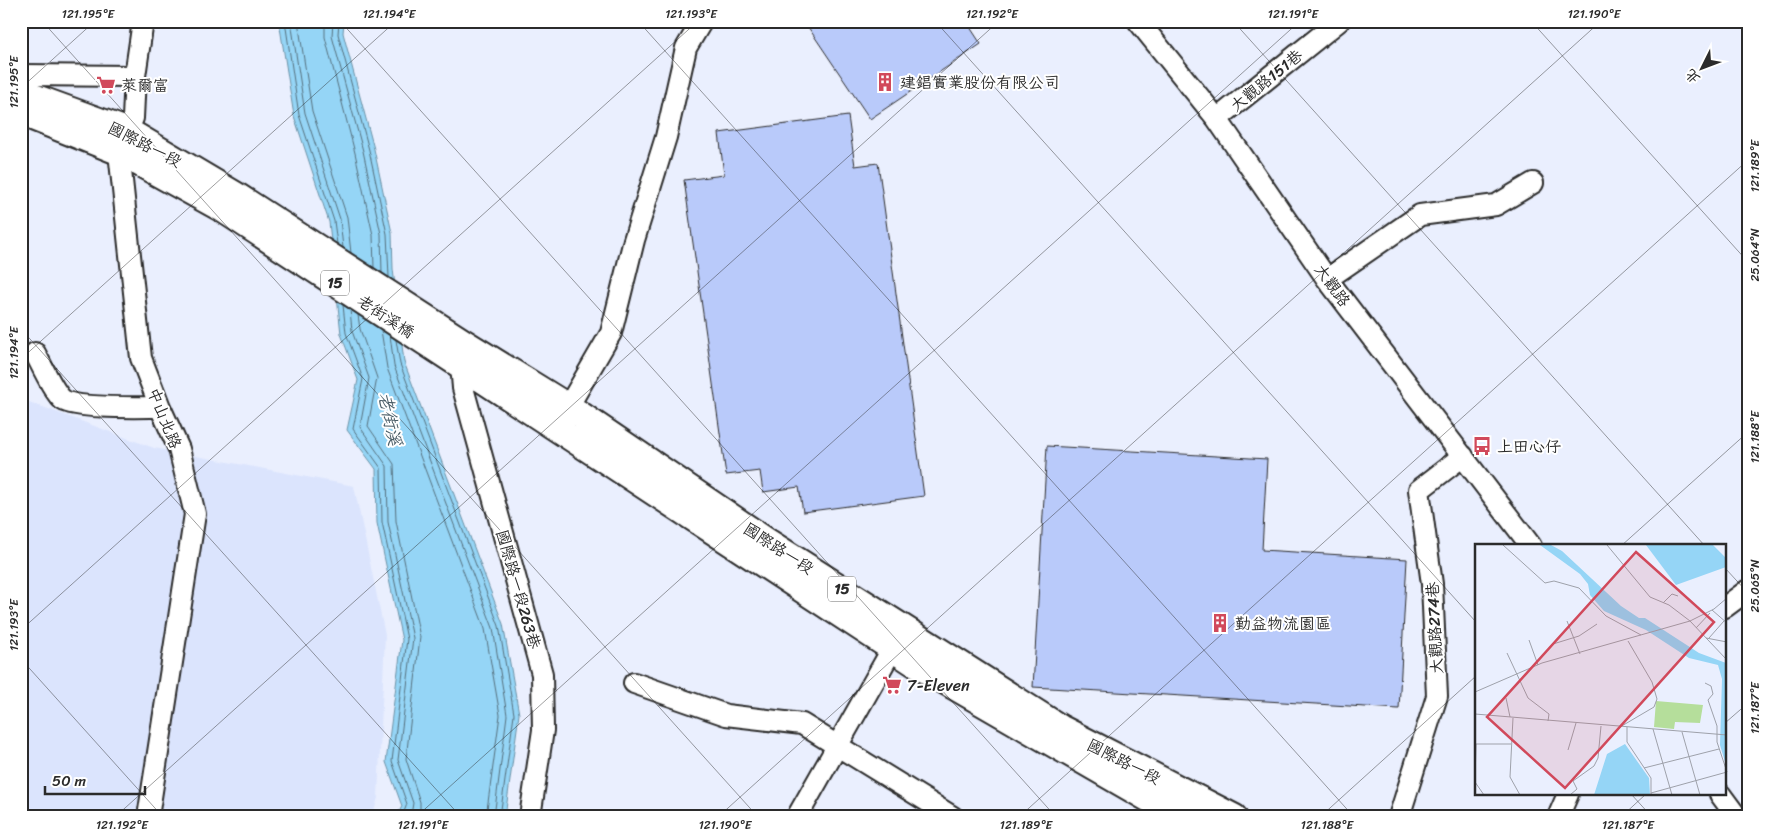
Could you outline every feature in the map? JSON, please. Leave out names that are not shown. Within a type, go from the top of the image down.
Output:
[{"type":"main road","name":"國際路一段","points":[[21,92],[124,142],[229,202]]},
{"type":"main road","name":"國際路一段","points":[[21,113],[124,142]]},
{"type":"main road","name":"老街溪橋","points":[[229,202],[457,354]]},
{"type":"main road","name":"國際路一段","points":[[457,354],[568,407],[767,541],[898,638],[920,666],[1152,801],[1188,810],[1234,817]]},
{"type":"main road","name":"國際路一段","points":[[457,354],[898,638]]},
{"type":"street","name":"中山北路","points":[[143,21],[135,76],[133,118],[124,142],[141,358],[179,449],[195,514],[148,817]]},
{"type":"street","points":[[568,407],[611,333],[634,240],[666,137],[686,48],[702,21]]},
{"type":"street","name":"大觀路","points":[[1138,21],[1217,119],[1327,278],[1530,544]]},
{"type":"street","name":"大觀路151巷","points":[[1217,119],[1339,21]]},
{"type":"street","points":[[21,75],[135,76]]},
{"type":"street","points":[[1327,278],[1420,215],[1496,205],[1533,183]]},
{"type":"street","points":[[35,353],[63,400],[84,406],[160,407]]},
{"type":"street","name":"國際路一段263巷","points":[[457,354],[463,388],[542,674],[543,730],[530,817]]},
{"type":"street","name":"大觀路274巷","points":[[1399,817],[1438,696],[1432,584],[1419,490],[1463,456]]},
{"type":"street","points":[[1726,606],[1748,590]]},
{"type":"street","points":[[797,817],[898,638]]},
{"type":"street","points":[[634,683],[726,715],[802,724],[953,817]]},
{"type":"street","points":[[1558,817],[1567,796]]},
{"type":"street","points":[[1721,796],[1737,817]]},
{"type":"shaded area","points":[[21,399],[154,448],[354,486],[385,635],[378,798],[372,817],[21,817]]},
{"type":"water","name":"老街溪","points":[[279,21],[344,21],[343,33],[374,149],[392,233],[393,269],[404,362],[503,624],[519,714],[505,817],[397,817],[402,806],[386,762],[402,640],[377,523],[376,469],[347,430],[358,380],[341,334],[329,222],[294,116]]},
{"type":"building","name":"建錩實業股份有限公司","points":[[804,21],[966,21],[981,44],[870,119]]},
{"type":"building","points":[[848,116],[855,166],[878,163],[924,496],[803,512],[799,487],[763,492],[760,471],[726,475],[684,180],[724,175],[719,133]]},
{"type":"building","name":"勤益物流園區","points":[[1047,446],[1267,459],[1262,550],[1407,559],[1399,709],[1033,687]]},
{"type":"place","name":"建錩實業股份有限公司","points":[[885,82]]},
{"type":"place","name":"萊爾富","points":[[106,85]]},
{"type":"place","name":"上田心仔","points":[[1482,446]]},
{"type":"place","name":"勤益物流園區","points":[[1220,623]]},
{"type":"place","name":"7-Eleven","points":[[892,685]]}]
